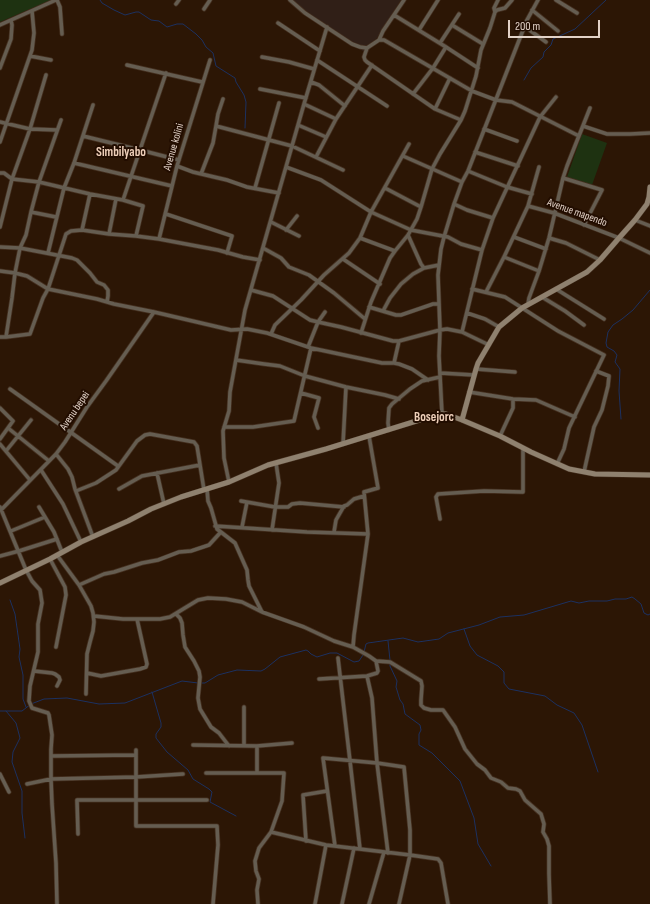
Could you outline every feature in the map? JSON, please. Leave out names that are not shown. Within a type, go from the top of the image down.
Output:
[{"type":"street","points":[[0,25],[56,0],[60,6],[62,34]]},
{"type":"street","points":[[176,4],[179,0]]},
{"type":"street","points":[[204,9],[210,0]]},
{"type":"street","points":[[290,0],[305,13],[352,44],[367,48]]},
{"type":"street","points":[[404,0],[383,31],[379,40],[367,48],[364,57],[365,60],[435,109],[461,120]]},
{"type":"street","points":[[419,30],[438,0]]},
{"type":"street","points":[[361,332],[369,307],[390,258],[408,236],[421,207],[432,169],[461,120],[472,90],[483,44],[490,28],[495,12],[494,8],[498,0]]},
{"type":"street","points":[[495,12],[505,8],[512,0]]},
{"type":"street","points":[[442,414],[439,356],[440,330],[438,275],[444,237],[462,182],[468,171],[524,26],[538,0]]},
{"type":"street","points":[[556,0],[577,13]]},
{"type":"street","points":[[532,10],[558,31]]},
{"type":"street","points":[[0,142],[32,50],[34,33],[32,11]]},
{"type":"street","points":[[440,43],[459,14]]},
{"type":"street","points":[[394,15],[478,68]]},
{"type":"street","points":[[0,68],[11,39],[12,25],[10,20]]},
{"type":"street","points":[[278,23],[320,51]]},
{"type":"street","points":[[452,25],[483,44]]},
{"type":"street","points":[[524,26],[546,42]]},
{"type":"street","points":[[230,482],[224,458],[223,431],[229,411],[230,392],[245,310],[327,27]]},
{"type":"street","points":[[379,40],[384,40],[472,90],[496,100],[512,102],[579,136]]},
{"type":"street","points":[[413,94],[433,68],[446,47]]},
{"type":"street","points":[[30,56],[51,60]]},
{"type":"street","points":[[262,57],[289,62],[314,70]]},
{"type":"street","name":"Avenue kolini","points":[[159,239],[177,166],[210,60]]},
{"type":"street","points":[[317,60],[387,106]]},
{"type":"street","points":[[127,65],[202,82]]},
{"type":"street","points":[[316,157],[336,119],[372,65]]},
{"type":"street","points":[[123,200],[166,74]]},
{"type":"street","points":[[0,227],[2,212],[30,129],[46,75]]},
{"type":"street","points":[[435,109],[450,78]]},
{"type":"street","points":[[311,82],[319,85],[345,106]]},
{"type":"street","points":[[260,89],[306,98]]},
{"type":"street","points":[[462,332],[482,250],[493,218],[540,116],[556,97]]},
{"type":"street","points":[[201,174],[213,143],[218,114],[223,99]]},
{"type":"street","points":[[255,188],[279,103]]},
{"type":"street","points":[[304,104],[336,119]]},
{"type":"street","points":[[48,253],[64,188],[93,105]]},
{"type":"street","points":[[528,304],[546,249],[563,178],[590,108]]},
{"type":"street","points":[[6,337],[20,248],[26,235],[39,182],[61,120]]},
{"type":"street","points":[[0,122],[30,129],[57,130]]},
{"type":"street","points":[[298,125],[326,136]]},
{"type":"street","points":[[216,126],[292,146],[343,170]]},
{"type":"street","points":[[583,126],[607,134],[650,133]]},
{"type":"street","points":[[484,129],[518,141]]},
{"type":"street","points":[[83,136],[179,160]]},
{"type":"street","points":[[271,334],[275,325],[349,253],[360,238],[371,212],[409,144]]},
{"type":"street","points":[[475,152],[518,166]]},
{"type":"street","points":[[403,156],[462,182]]},
{"type":"street","points":[[74,163],[172,186]]},
{"type":"street","points":[[177,166],[247,187],[279,193]]},
{"type":"street","points":[[286,167],[321,180],[371,212],[411,230],[448,237],[461,244],[482,250]]},
{"type":"street","points":[[486,292],[528,206],[539,167]]},
{"type":"street","points":[[468,171],[507,187],[532,194]]},
{"type":"street","points":[[0,173],[4,173],[12,179],[39,182],[123,200],[143,206],[136,236]]},
{"type":"street","points":[[563,178],[602,190],[584,225]]},
{"type":"street","points":[[462,420],[476,369],[499,327],[528,304],[587,272],[600,260],[647,204],[650,199],[650,187]]},
{"type":"street","points":[[385,188],[421,207]]},
{"type":"street","points":[[82,230],[90,194]]},
{"type":"street","points":[[109,234],[116,199]]},
{"type":"street","points":[[454,204],[467,210],[493,218]]},
{"type":"street","name":"Avenue mapendo","points":[[528,206],[554,213],[619,238],[650,254]]},
{"type":"street","points":[[31,212],[56,217]]},
{"type":"street","points":[[166,214],[232,236],[227,253]]},
{"type":"street","points":[[286,230],[297,216]]},
{"type":"street","points":[[635,220],[650,226]]},
{"type":"street","points":[[271,222],[299,236]]},
{"type":"street","points":[[0,337],[30,334],[43,298],[48,289],[66,234],[71,231],[82,230],[159,239],[218,250],[260,260]]},
{"type":"street","points":[[408,236],[424,268]]},
{"type":"street","points":[[514,237],[546,249]]},
{"type":"street","points":[[360,238],[395,251]]},
{"type":"street","points":[[549,238],[566,243],[600,260]]},
{"type":"street","points":[[0,248],[20,248],[72,258],[79,261],[97,282],[108,290],[107,302]]},
{"type":"street","points":[[263,248],[281,258],[289,267],[309,275],[334,293],[365,319]]},
{"type":"street","points":[[504,257],[539,271]]},
{"type":"street","points":[[343,259],[380,284]]},
{"type":"street","points":[[383,311],[390,298],[401,284],[413,274],[424,268],[439,265]]},
{"type":"street","points":[[0,271],[27,276],[48,289],[231,330],[247,329],[271,334],[310,348],[382,363],[394,363],[412,369],[428,380]]},
{"type":"street","points":[[472,289],[505,297],[558,331],[604,355],[569,428],[564,449],[557,464]]},
{"type":"street","points":[[556,289],[604,319]]},
{"type":"street","points":[[251,290],[273,296],[310,320],[361,332],[393,342],[447,329],[462,332],[489,345]]},
{"type":"street","points":[[542,297],[565,310],[584,326]]},
{"type":"street","points":[[369,307],[396,315],[401,315],[433,304],[439,304]]},
{"type":"street","name":"Avenu bepei","points":[[0,509],[56,454],[87,406],[154,312]]},
{"type":"street","points":[[224,427],[253,427],[294,421],[310,348],[318,322],[325,312]]},
{"type":"street","points":[[467,313],[485,319],[499,327]]},
{"type":"street","points":[[394,363],[399,341]]},
{"type":"street","points":[[236,360],[280,366],[305,376],[399,399]]},
{"type":"street","points":[[476,369],[515,372]]},
{"type":"street","points":[[584,472],[594,427],[602,410],[608,386],[609,376],[596,371]]},
{"type":"street","points":[[440,373],[474,375]]},
{"type":"street","points":[[389,430],[389,408],[392,404],[422,381],[440,377]]},
{"type":"street","points":[[343,444],[346,387]]},
{"type":"street","points":[[10,388],[118,466]]},
{"type":"street","points":[[469,392],[513,399],[536,400],[575,416]]},
{"type":"street","points":[[301,393],[319,398],[314,418],[318,428]]},
{"type":"street","points":[[500,436],[513,408],[513,399]]},
{"type":"street","points":[[0,408],[13,421],[0,439]]},
{"type":"street","points":[[0,583],[81,542],[151,509],[181,497],[230,482],[268,465],[442,414],[462,420],[500,436],[570,469],[595,474],[650,475]]},
{"type":"street","points":[[6,451],[31,420]]},
{"type":"street","points":[[8,428],[49,461]]},
{"type":"street","points":[[76,492],[96,483],[116,470],[136,441],[144,435],[150,434],[194,442],[197,446],[205,490],[216,529],[235,543],[247,570],[249,586],[262,612]]},
{"type":"street","points":[[353,647],[368,534],[364,492],[378,488],[369,436]]},
{"type":"street","points":[[0,444],[30,480]]},
{"type":"street","points":[[440,519],[436,497],[438,494],[484,491],[523,492],[523,448]]},
{"type":"street","points":[[56,454],[72,476],[76,492],[93,537]]},
{"type":"street","points":[[272,530],[279,483],[276,463]]},
{"type":"street","points":[[119,489],[142,476],[200,465]]},
{"type":"street","points":[[41,470],[64,504],[81,542]]},
{"type":"street","points":[[157,473],[164,504]]},
{"type":"street","points":[[334,532],[336,520],[344,506],[354,498],[364,496]]},
{"type":"street","points":[[241,501],[275,507],[288,507],[292,504],[300,503],[344,507]]},
{"type":"street","points":[[242,527],[247,502]]},
{"type":"street","points":[[39,507],[57,538],[59,553],[91,606],[94,616],[93,631],[87,654],[86,694]]},
{"type":"street","points":[[0,509],[11,531],[26,570],[32,581],[40,590],[42,604],[38,624],[37,658],[30,686],[29,701],[32,708],[48,713],[52,735],[51,779],[57,904]]},
{"type":"street","points":[[11,531],[45,517]]},
{"type":"street","points":[[215,526],[368,534]]},
{"type":"street","points":[[79,585],[104,574],[158,560],[179,552],[191,551],[209,545],[220,533]]},
{"type":"street","points":[[0,556],[57,538]]},
{"type":"street","points":[[50,559],[65,587],[66,595],[56,647]]},
{"type":"street","points":[[94,616],[123,619],[160,619],[170,617],[198,600],[208,598],[242,602],[262,612],[304,627],[334,641],[353,647],[376,661],[390,662],[421,681],[421,705],[424,708],[431,710],[443,710],[455,727],[465,749],[477,764],[485,770],[491,778],[501,782],[508,788],[520,791],[525,800],[541,814],[544,824],[544,832],[549,846],[550,904]]},
{"type":"street","points":[[176,614],[182,623],[185,647],[199,671],[200,677],[198,698],[200,709],[211,727],[219,733],[229,746]]},
{"type":"street","points":[[87,673],[101,676],[146,667],[147,664],[137,619]]},
{"type":"street","points":[[338,658],[360,850]]},
{"type":"street","points":[[319,678],[367,676],[377,673],[376,661]]},
{"type":"street","points":[[34,671],[55,674],[60,680],[57,686]]},
{"type":"street","points":[[367,676],[372,698],[386,852],[369,904]]},
{"type":"street","points":[[244,707],[244,746]]},
{"type":"street","points":[[193,745],[257,746],[292,743]]},
{"type":"street","points":[[257,746],[257,773]]},
{"type":"street","points":[[51,756],[136,753],[136,826],[217,826],[218,845],[213,904]]},
{"type":"street","points":[[335,846],[323,758],[404,767],[410,830],[410,855],[399,904]]},
{"type":"street","points":[[206,773],[284,773],[282,801],[271,832],[259,848],[255,861],[256,872],[259,879],[258,904]]},
{"type":"street","points":[[0,774],[9,792]]},
{"type":"street","points":[[28,784],[51,779],[136,777],[183,774]]},
{"type":"street","points":[[306,840],[303,795],[328,791]]},
{"type":"street","points":[[78,834],[77,800],[207,800]]},
{"type":"street","points":[[271,832],[326,845],[438,859],[441,863],[448,904]]},
{"type":"street","points":[[315,904],[326,845]]},
{"type":"street","points":[[342,904],[354,848]]},
{"type":"shaded area","points":[[292,0],[401,0],[367,54],[307,13]]},
{"type":"green space","points":[[0,0],[51,0],[0,22]]},
{"type":"green space","points":[[582,134],[607,143],[592,185],[567,177]]},
{"type":"waterway","points":[[100,0],[102,3],[125,15],[139,12],[151,20],[159,21],[167,27],[183,24],[196,34],[206,47],[213,53],[216,66],[235,78],[244,95],[246,102],[245,128]]},
{"type":"waterway","points":[[524,80],[531,68],[543,57],[544,52],[551,45],[553,39],[575,29],[606,0]]},
{"type":"waterway","points":[[621,419],[619,391],[620,369],[615,362],[617,355],[614,351],[607,347],[606,343],[608,332],[613,325],[633,310],[650,290]]},
{"type":"waterway","points":[[364,652],[366,644],[368,643],[403,638],[418,642],[439,639],[448,633],[479,625],[500,617],[524,615],[571,601],[579,603],[626,599],[632,597],[641,604],[644,613],[648,615],[650,614]]},
{"type":"waterway","points":[[10,600],[15,614],[20,649],[19,657],[23,675],[23,699],[26,707]]},
{"type":"waterway","points":[[464,629],[470,646],[477,655],[498,666],[504,672],[504,683],[509,689],[545,696],[557,705],[574,713],[582,725],[598,772]]},
{"type":"waterway","points":[[388,641],[390,660]]},
{"type":"waterway","points":[[201,683],[205,683],[218,675],[237,670],[261,671],[280,657],[306,650],[317,657],[330,653],[337,653],[354,662],[359,661],[363,655]]},
{"type":"waterway","points":[[390,663],[397,681],[396,687],[400,700],[403,704],[405,714],[420,725],[421,730],[419,734],[419,745],[432,753],[460,781],[474,818],[478,844],[491,866]]},
{"type":"waterway","points":[[0,711],[22,711],[31,704],[44,699],[67,698],[99,704],[125,703],[182,681],[198,683]]},
{"type":"waterway","points":[[152,692],[161,723],[161,727],[156,734],[156,738],[167,752],[188,770],[193,779],[212,792],[210,802],[236,816]]},
{"type":"waterway","points":[[6,711],[16,723],[20,738],[13,752],[12,762],[22,791],[22,813],[25,838]]},
{"type":"district","name":"Simbilyabo","points":[[121,153]]},
{"type":"district","name":"Bosejorc","points":[[434,418]]}]
